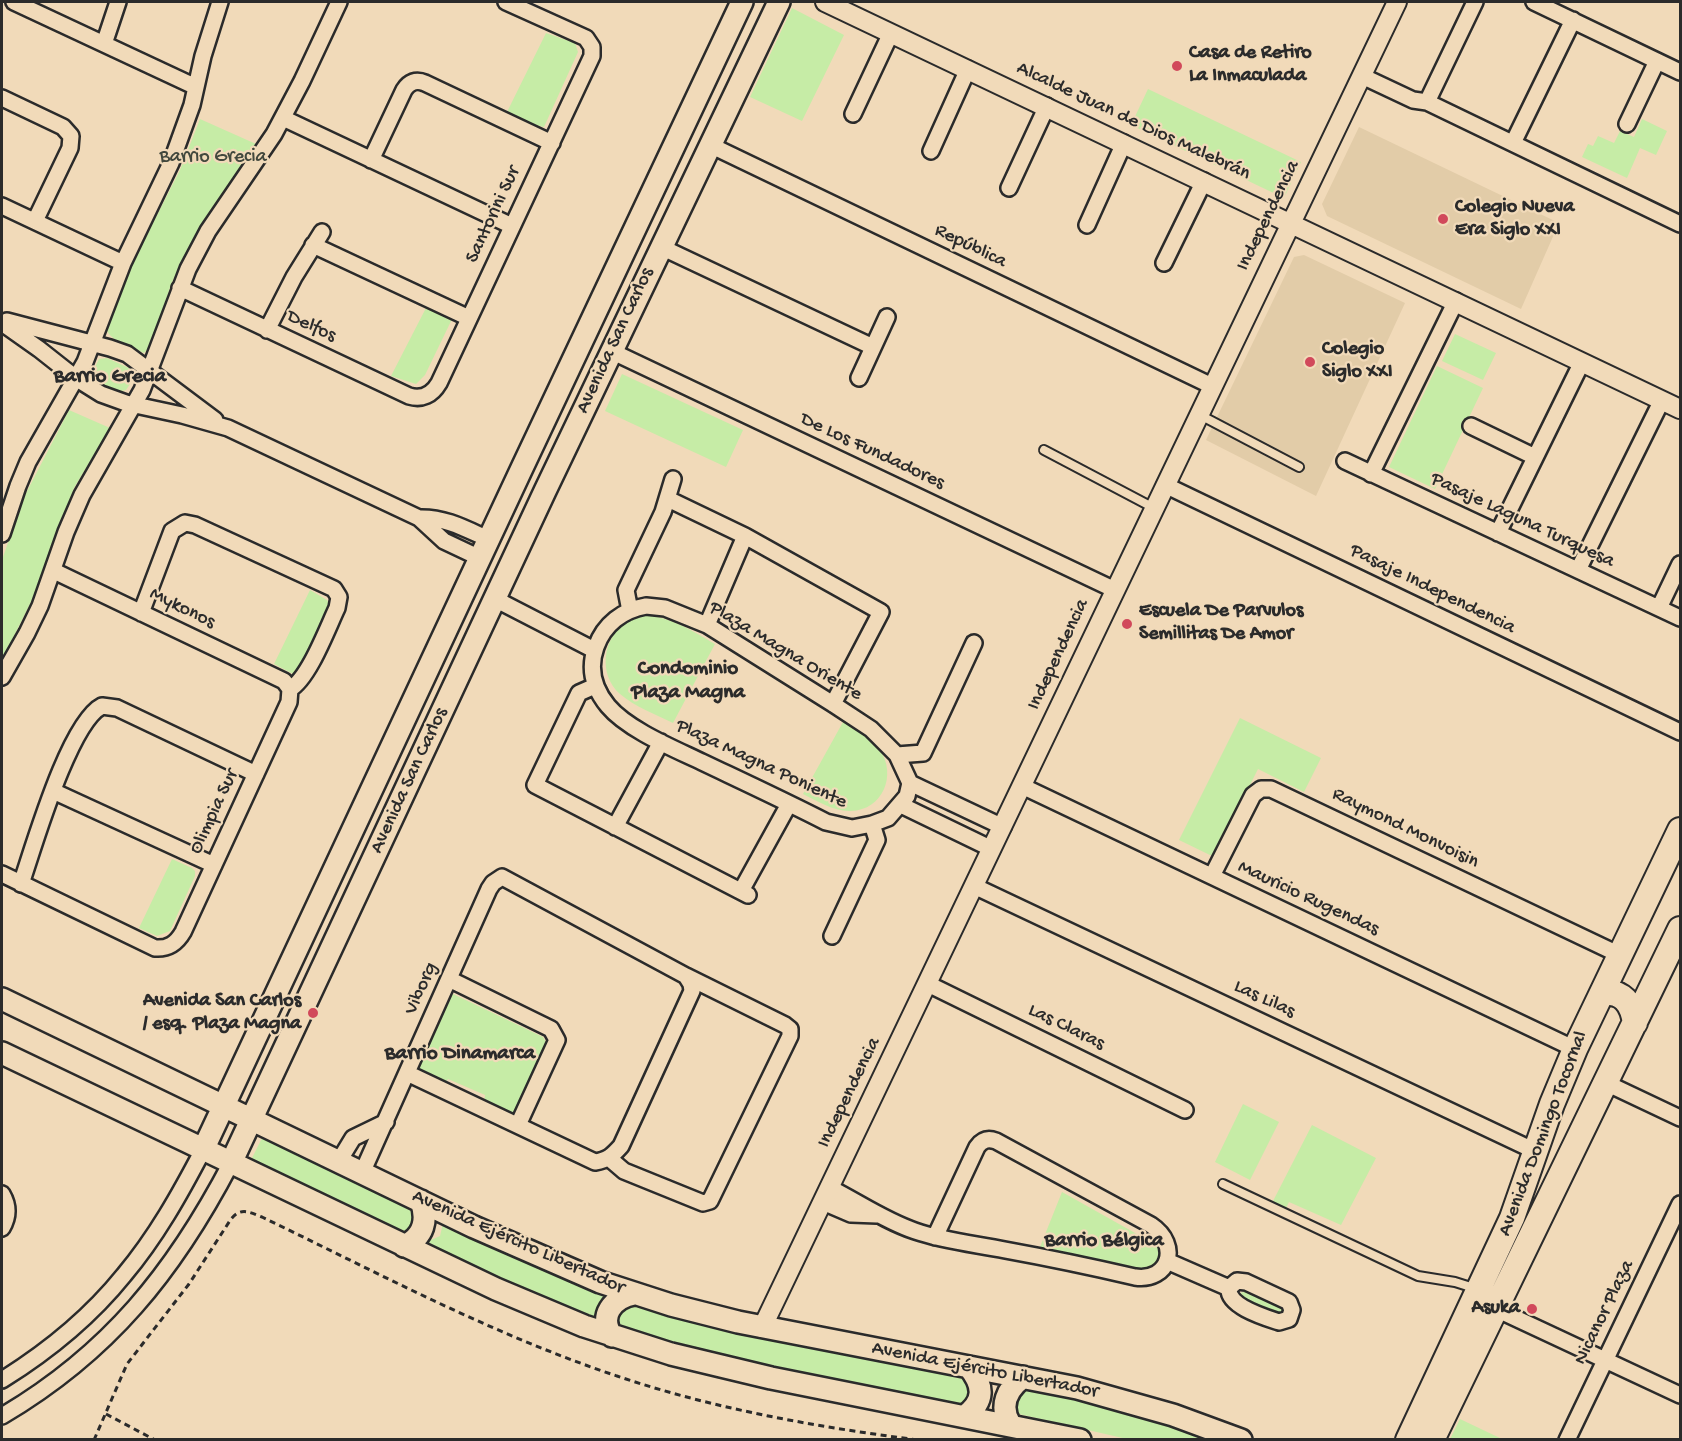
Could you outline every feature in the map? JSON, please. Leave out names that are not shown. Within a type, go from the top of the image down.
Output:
[{"type":"main road","name":"Avenida San Carlos","points":[[203,1150],[742,2]]},
{"type":"main road","name":"Avenida San Carlos","points":[[231,1163],[611,351],[710,145],[738,76],[779,2]]},
{"type":"main road","points":[[730,27],[738,76]]},
{"type":"main road","points":[[711,69],[724,61],[738,76]]},
{"type":"main road","points":[[439,646],[451,656],[467,660]]},
{"type":"main road","name":"Avenida Domingo Tocornal","points":[[1408,1440],[1512,1218],[1552,1104],[1575,1049],[1680,830]]},
{"type":"main road","name":"Avenida Domingo Tocornal","points":[[1432,1440],[1680,929]]},
{"type":"main road","points":[[1602,993],[1616,994],[1626,999],[1632,1009],[1635,1023]]},
{"type":"main road","name":"Avenida Ejército Libertador","points":[[2,999],[421,1201],[567,1269],[634,1294],[762,1328],[1023,1377],[1125,1400],[1241,1440]]},
{"type":"main road","points":[[2,1053],[524,1302],[612,1336],[671,1354],[771,1378],[1010,1424],[1080,1440]]},
{"type":"main road","points":[[404,1246],[416,1239],[423,1227],[424,1214],[421,1201]]},
{"type":"main road","points":[[612,1336],[606,1321],[610,1308],[619,1299],[634,1294]]},
{"type":"main road","points":[[964,1416],[974,1409],[980,1397],[979,1384],[969,1367]]},
{"type":"main road","points":[[1010,1424],[1005,1413],[1004,1402],[1012,1386],[1023,1377]]},
{"type":"street","points":[[14,2],[196,87]]},
{"type":"street","points":[[105,44],[118,2]]},
{"type":"street","points":[[2,534],[28,462],[77,379],[93,344],[123,263],[171,163],[186,123],[220,2]]},
{"type":"street","points":[[2,678],[27,633],[54,571],[66,532],[82,495],[134,405],[150,370],[180,288],[208,231],[266,148],[339,2]]},
{"type":"street","name":"Santorini Sur","points":[[425,396],[431,393],[439,383],[590,61],[592,47],[582,35],[506,2]]},
{"type":"street","name":"Alcalde Juan de Dios Malebrán","points":[[825,2],[1680,409]]},
{"type":"street","name":"Independencia","points":[[762,1328],[1290,222],[1368,75],[1397,2]]},
{"type":"street","points":[[1427,102],[1474,2]]},
{"type":"street","points":[[1534,2],[1680,72]]},
{"type":"street","points":[[1513,143],[1573,20]]},
{"type":"street","points":[[853,114],[891,33]]},
{"type":"street","points":[[1627,124],[1657,61]]},
{"type":"street","points":[[931,151],[968,69]]},
{"type":"street","points":[[1368,75],[1417,90],[1427,102],[1680,224]]},
{"type":"street","points":[[371,160],[404,90],[412,82],[421,81],[552,142]]},
{"type":"street","points":[[2,98],[63,127],[71,136],[70,148],[35,221]]},
{"type":"street","points":[[1009,188],[1047,106]]},
{"type":"street","points":[[283,118],[512,226]]},
{"type":"street","points":[[1087,225],[1124,143]]},
{"type":"street","name":"República","points":[[710,145],[1212,386]]},
{"type":"street","points":[[1164,263],[1204,181]]},
{"type":"street","points":[[2,206],[123,263]]},
{"type":"street","points":[[267,330],[317,238],[469,318]]},
{"type":"street","points":[[661,247],[873,347]]},
{"type":"street","name":"Delfos","points":[[180,288],[409,396],[420,398],[425,396]]},
{"type":"street","points":[[1371,474],[1456,301]]},
{"type":"street","points":[[859,378],[887,316]]},
{"type":"street","points":[[2,321],[77,379],[101,394],[134,405],[228,428]]},
{"type":"street","points":[[2,321],[127,354],[228,428],[419,518],[451,522],[484,549]]},
{"type":"street","name":"De Los Fundadores","points":[[611,351],[1115,590]]},
{"type":"street","points":[[1498,533],[1582,362]]},
{"type":"street","points":[[1578,570],[1662,400]]},
{"type":"street","points":[[1471,426],[1535,457]]},
{"type":"street","name":"Pasaje Laguna Turquesa","points":[[1345,462],[1680,618]]},
{"type":"street","points":[[630,611],[626,590],[668,499],[673,479]]},
{"type":"street","name":"Pasaje Independencia","points":[[1165,485],[1680,732]]},
{"type":"street","points":[[668,499],[745,536],[881,612],[833,704]]},
{"type":"street","points":[[141,613],[170,535],[180,524],[195,525],[334,589],[339,597],[337,608],[305,675],[290,689]]},
{"type":"street","points":[[707,625],[745,536]]},
{"type":"street","points":[[1659,608],[1680,564]]},
{"type":"street","name":"Mykonos","points":[[54,571],[284,681],[290,689]]},
{"type":"street","points":[[495,599],[594,650],[592,662],[595,686],[579,693],[535,785],[745,893],[789,804]]},
{"type":"street","name":"Plaza Magna Oriente","points":[[594,650],[611,622],[630,611],[646,606],[665,608],[707,625],[871,729],[897,755],[910,783]]},
{"type":"street","points":[[897,755],[923,753],[973,642]]},
{"type":"street","name":"Plaza Magna Poniente","points":[[595,686],[610,708],[632,725],[661,742],[826,822],[852,828],[872,824],[888,818],[901,805]]},
{"type":"street","name":"Olimpia Sur","points":[[21,884],[154,948],[168,947],[179,938],[214,865],[289,702],[290,689]]},
{"type":"street","points":[[2,874],[21,884],[66,759],[87,720],[102,706],[117,708],[256,774]]},
{"type":"street","points":[[615,826],[661,742]]},
{"type":"street","points":[[992,849],[901,805],[907,796],[910,783],[1003,827]]},
{"type":"street","name":"Mauricio Rugendas","points":[[1022,786],[1575,1049]]},
{"type":"street","name":"Raymond Monvoisin","points":[[1212,876],[1253,795],[1261,789],[1271,789],[1620,955]]},
{"type":"street","points":[[53,790],[214,865]]},
{"type":"street","points":[[832,936],[877,840],[872,824]]},
{"type":"street","name":"Viborg","points":[[362,1173],[489,889],[502,877],[686,976]]},
{"type":"street","name":"Las Lilas","points":[[974,886],[1535,1151]]},
{"type":"street","points":[[407,1073],[595,1162],[608,1160],[621,1146],[692,991],[686,976]]},
{"type":"street","points":[[608,1160],[624,1171],[703,1203],[710,1201],[790,1036],[790,1029],[785,1025],[686,976]]},
{"type":"street","points":[[449,979],[551,1029],[557,1040],[518,1125]]},
{"type":"street","name":"Las Claras","points":[[928,984],[1185,1110]]},
{"type":"street","points":[[1606,1083],[1680,1118]]},
{"type":"street","points":[[339,1161],[352,1138],[386,1122]]},
{"type":"street","points":[[826,1195],[860,1203],[877,1215],[908,1229],[935,1237],[1142,1278],[1155,1275],[1167,1260],[1168,1246],[1167,1240],[1158,1230],[988,1139],[977,1146],[935,1237]]},
{"type":"street","name":"Avenida San Carlos","points":[[2,1380],[87,1315],[124,1275],[170,1209],[203,1150]]},
{"type":"street","name":"Avenida San Carlos","points":[[2,1416],[69,1371],[92,1352],[139,1305],[159,1281],[195,1228],[231,1163]]},
{"type":"street","points":[[2,1194],[8,1208],[2,1228]]},
{"type":"street","name":"Nicanor Plaza","points":[[1568,1440],[1680,1204]]},
{"type":"street","points":[[1167,1260],[1229,1288]]},
{"type":"street","points":[[1496,1309],[1680,1395]]},
{"type":"lane","points":[[1199,414],[1299,467]]},
{"type":"lane","points":[[1044,450],[1154,508]]},
{"type":"lane","points":[[1223,1184],[1418,1276],[1455,1282],[1479,1290]]},
{"type":"path","points":[[94,1440],[127,1364],[189,1284],[231,1219],[237,1212],[242,1211],[262,1217],[521,1340],[617,1376],[677,1395],[749,1412],[853,1432],[918,1440]]},
{"type":"path","points":[[105,1414],[155,1440]]},
{"type":"shaded area","name":"Colegio Nueva Era Siglo XXI","points":[[1359,127],[1559,223],[1521,309],[1327,216],[1322,204]]},
{"type":"shaded area","name":"Colegio Siglo XXI","points":[[1304,255],[1405,303],[1316,496],[1206,440],[1294,257]]},
{"type":"green space","points":[[792,8],[844,35],[802,121],[750,97]]},
{"type":"green space","points":[[546,33],[575,43],[578,52],[544,127],[534,125],[507,112]]},
{"type":"green space","points":[[1148,89],[1301,162],[1284,198],[1131,125]]},
{"type":"green space","name":"Barrio Grecia","points":[[200,119],[256,144],[203,221],[172,282],[150,347],[144,353],[119,342],[107,331],[132,264],[180,170]]},
{"type":"green space","points":[[1642,119],[1667,131],[1656,155],[1640,148],[1627,178],[1582,157],[1588,144],[1593,146],[1598,136],[1614,143],[1620,131],[1634,137]]},
{"type":"green space","points":[[427,306],[453,317],[425,375],[416,384],[391,376]]},
{"type":"green space","points":[[1455,334],[1496,353],[1483,380],[1442,361]]},
{"type":"green space","points":[[107,358],[131,369],[134,378],[126,390],[117,392],[95,380],[92,373],[99,359]]},
{"type":"green space","points":[[1437,366],[1483,388],[1435,489],[1389,467]]},
{"type":"green space","points":[[622,374],[743,430],[726,467],[605,411]]},
{"type":"green space","name":"Barrio Grecia","points":[[69,410],[110,428],[74,488],[43,578],[2,660],[2,560],[23,499]]},
{"type":"green space","points":[[310,590],[327,600],[331,606],[298,675],[274,664]]},
{"type":"green space","points":[[645,615],[690,629],[715,644],[673,723],[626,699],[613,686],[608,677],[606,656],[612,637],[627,622]]},
{"type":"green space","points":[[1240,718],[1321,758],[1304,792],[1258,769],[1214,857],[1179,840]]},
{"type":"green space","points":[[843,722],[877,745],[885,760],[887,770],[887,780],[879,798],[871,805],[851,811],[832,808],[803,794]]},
{"type":"green space","points":[[172,859],[192,868],[195,876],[170,931],[157,936],[139,928]]},
{"type":"green space","name":"Barrio Dinamarca","points":[[451,993],[543,1037],[547,1044],[513,1114],[508,1115],[484,1104],[485,1095],[448,1079],[444,1085],[415,1071]]},
{"type":"green space","points":[[1243,1104],[1279,1122],[1250,1180],[1215,1162]]},
{"type":"green space","points":[[1312,1125],[1376,1158],[1341,1225],[1289,1202],[1285,1210],[1272,1203]]},
{"type":"green space","points":[[263,1136],[408,1207],[416,1220],[410,1230],[400,1236],[250,1162]]},
{"type":"green space","points":[[1062,1192],[1160,1247],[1154,1264],[1145,1271],[1040,1247]]},
{"type":"green space","points":[[444,1219],[567,1281],[613,1296],[599,1308],[595,1319],[542,1299],[424,1243],[440,1236]]},
{"type":"green space","points":[[1250,1290],[1278,1304],[1286,1312],[1276,1316],[1245,1302],[1237,1294]]},
{"type":"green space","points":[[629,1301],[807,1348],[966,1377],[974,1394],[970,1405],[757,1363],[630,1332],[614,1323],[615,1309]]},
{"type":"green space","points":[[1029,1389],[1114,1407],[1215,1439],[1127,1439],[1010,1412],[1015,1393]]},
{"type":"green space","points":[[1460,1419],[1502,1439],[1450,1439]]},
{"type":"place","name":"Casa de Retiro La Inmaculada","points":[[1177,66]]},
{"type":"place","name":"Colegio Nueva Era Siglo XXI","points":[[1443,219]]},
{"type":"place","name":"Colegio Siglo XXI","points":[[1310,362]]},
{"type":"place","name":"Escuela De Parvulos Semillitas De Amor","points":[[1127,624]]},
{"type":"place","name":"Avenida San Carlos / esq. Plaza Magna","points":[[313,1013]]},
{"type":"place","name":"Asuka","points":[[1532,1309]]},
{"type":"district","name":"Barrio Grecia","points":[[110,378]]},
{"type":"district","name":"Condominio Plaza Magna","points":[[688,682]]},
{"type":"district","name":"Barrio Dinamarca","points":[[460,1055]]},
{"type":"district","name":"Barrio Bélgica","points":[[1104,1242]]}]
